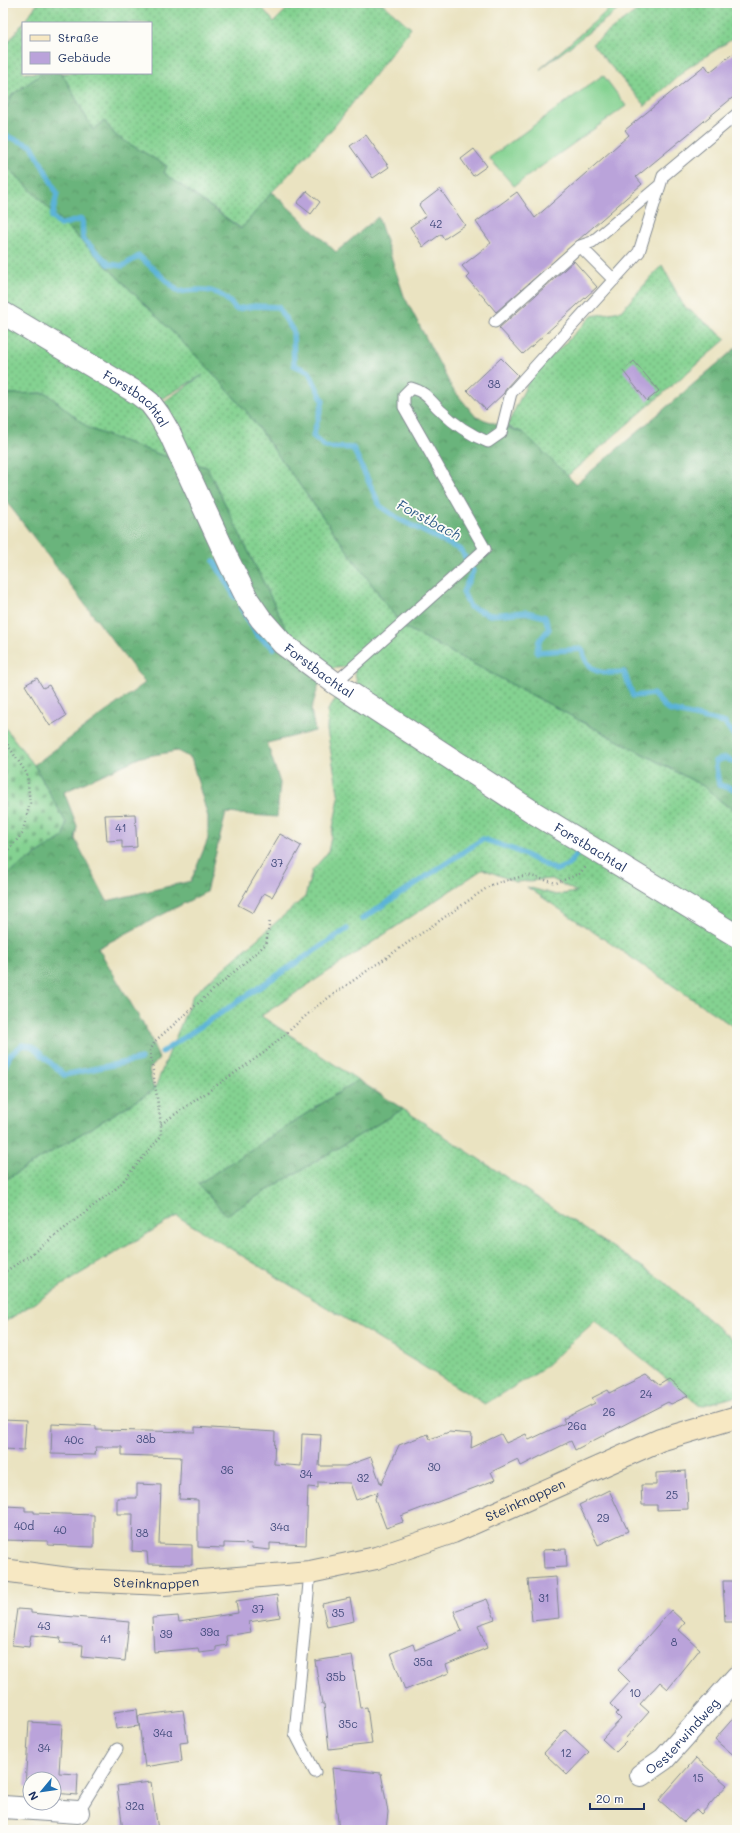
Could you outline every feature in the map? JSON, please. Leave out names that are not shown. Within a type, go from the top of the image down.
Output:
[{"type":"street","name":"Forstbachtal","points":[[3,313],[122,383],[150,403],[170,434],[230,564],[261,619],[283,644],[335,683],[599,854],[737,936]]},
{"type":"street","name":"Steinknappen","points":[[3,1570],[76,1580],[164,1584],[310,1572],[376,1558],[453,1532],[660,1440],[737,1417]]},
{"type":"street","name":"Oesterwindweg","points":[[641,1775],[664,1759],[737,1677]]},
{"type":"street","points":[[3,1807],[78,1812]]},
{"type":"lane","points":[[335,683],[486,549],[404,407],[404,395],[411,388],[423,392],[447,416],[474,437],[488,442],[501,433],[511,393],[640,252],[663,176],[737,114]]},
{"type":"lane","points":[[494,322],[580,246],[592,242],[660,184]]},
{"type":"lane","points":[[580,246],[614,280]]},
{"type":"lane","points":[[310,1572],[295,1733],[315,1772]]},
{"type":"lane","points":[[78,1812],[117,1749]]},
{"type":"path","points":[[3,738],[27,774],[30,803],[22,834],[3,856]]},
{"type":"path","points":[[161,1124],[264,1052],[318,1005],[491,885],[527,875],[556,883],[579,874],[599,854]]},
{"type":"path","points":[[3,1274],[29,1256],[119,1186],[161,1136],[161,1124],[150,1051],[155,1041],[266,944],[270,920]]},
{"type":"green space","points":[[38,3],[258,3],[274,22],[293,3],[382,3],[411,28],[333,128],[272,192],[242,229],[164,173],[167,166],[116,136],[104,121],[93,130],[63,74],[152,74],[152,22],[24,22]]},
{"type":"green space","points":[[616,3],[627,3],[539,70]]},
{"type":"green space","points":[[647,3],[737,3],[737,36],[686,69],[645,106],[592,44]]},
{"type":"green space","points":[[22,24],[22,74],[42,74],[12,95],[3,117],[3,49]]},
{"type":"green space","points":[[42,74],[63,74],[93,130],[104,121],[116,136],[167,166],[164,173],[241,229],[272,192],[336,252],[378,217],[404,296],[452,388],[476,417],[524,433],[576,484],[737,347],[737,812],[723,803],[705,787],[402,626],[246,411],[210,370],[3,162],[3,117],[12,95]]},
{"type":"green space","points":[[603,75],[626,106],[514,186],[489,158]]},
{"type":"green space","points":[[3,162],[210,370],[246,411],[402,626],[705,787],[723,803],[737,812],[737,1029],[527,887],[556,895],[577,892],[552,879],[516,882],[483,869],[261,1016],[358,1080],[198,1184],[226,1215],[403,1109],[662,1280],[737,1344],[737,1396],[700,1406],[595,1321],[540,1371],[485,1404],[177,1216],[78,1275],[3,1323],[3,1181],[154,1090],[193,995],[305,897],[312,871],[328,852],[339,798],[327,730],[328,710],[338,695],[359,691],[353,666],[327,669],[292,641],[207,467],[161,455],[90,429],[46,393],[3,394],[3,322],[150,411],[203,375],[161,399],[3,310]]},
{"type":"green space","points":[[662,265],[683,305],[726,339],[566,477],[524,433],[507,426],[530,378],[592,316],[621,311]]},
{"type":"green space","points":[[46,393],[90,429],[161,455],[207,467],[292,641],[320,681],[311,710],[315,731],[267,743],[280,783],[277,817],[226,813],[206,892],[98,948],[149,1034],[159,1059],[149,1070],[154,1090],[3,1181],[3,877],[64,836],[66,823],[34,765],[145,683],[3,497],[3,394]],"holes":[[[177,751],[191,758],[208,817],[208,839],[191,881],[107,901],[75,839],[77,826],[64,792],[141,757]]]},
{"type":"green space","points":[[3,725],[34,765],[66,823],[64,836],[3,877]]},
{"type":"green space","points":[[358,1080],[403,1109],[226,1215],[198,1184]]},
{"type":"building","points":[[737,50],[737,94],[636,177],[642,184],[496,312],[467,278],[470,275],[462,266],[491,243],[476,222],[517,192],[535,218],[629,135],[625,130],[705,65],[710,72]]},
{"type":"building","points":[[366,135],[389,167],[373,178],[350,146]]},
{"type":"building","points":[[474,149],[487,166],[473,176],[461,159]]},
{"type":"building","points":[[440,189],[465,225],[444,239],[441,234],[423,247],[410,227],[426,216],[419,205]]},
{"type":"building","points":[[307,191],[320,202],[311,214],[297,203]]},
{"type":"building","points":[[574,261],[597,287],[523,354],[499,328]]},
{"type":"building","points":[[501,358],[518,375],[506,388],[504,393],[486,410],[467,390]]},
{"type":"building","points":[[634,361],[659,391],[647,401],[623,371]]},
{"type":"building","points":[[37,678],[43,688],[49,685],[66,716],[50,726],[25,685]]},
{"type":"building","points":[[135,814],[137,847],[122,848],[122,840],[107,841],[105,815]]},
{"type":"building","points":[[280,834],[301,846],[272,897],[264,893],[253,913],[238,905]]},
{"type":"building","points":[[647,1375],[660,1386],[670,1380],[688,1396],[671,1404],[668,1402],[575,1450],[571,1441],[521,1466],[518,1459],[491,1472],[495,1480],[401,1516],[403,1522],[386,1528],[375,1499],[378,1492],[356,1500],[350,1483],[318,1482],[318,1488],[308,1487],[306,1545],[270,1543],[270,1550],[251,1548],[252,1544],[224,1543],[224,1548],[198,1547],[198,1500],[179,1499],[181,1457],[122,1455],[122,1447],[96,1447],[95,1455],[51,1454],[52,1424],[96,1426],[96,1430],[195,1432],[195,1427],[275,1432],[274,1464],[301,1466],[302,1434],[321,1435],[319,1466],[346,1466],[371,1457],[381,1485],[399,1445],[428,1434],[430,1439],[449,1432],[472,1434],[471,1448],[501,1434],[506,1443],[526,1434],[529,1440],[565,1423],[563,1419],[595,1403],[592,1398],[608,1390],[610,1393]]},
{"type":"building","points":[[3,1420],[26,1421],[24,1450],[3,1449]]},
{"type":"building","points":[[686,1471],[688,1509],[657,1510],[657,1505],[642,1505],[641,1485],[656,1485],[656,1473]]},
{"type":"building","points":[[137,1484],[161,1485],[159,1544],[192,1545],[192,1565],[148,1564],[147,1552],[132,1551],[133,1514],[117,1514],[117,1498],[137,1498]]},
{"type":"building","points":[[609,1490],[628,1531],[598,1545],[579,1505]]},
{"type":"building","points":[[6,1506],[25,1507],[25,1511],[34,1511],[34,1513],[94,1515],[94,1547],[48,1545],[48,1541],[3,1540],[3,1510],[5,1510]]},
{"type":"building","points":[[566,1549],[567,1567],[544,1568],[543,1550]]},
{"type":"building","points":[[556,1577],[559,1618],[532,1621],[528,1579]]},
{"type":"building","points":[[723,1581],[737,1581],[737,1622],[725,1622]]},
{"type":"building","points":[[277,1595],[280,1617],[249,1622],[251,1632],[226,1636],[227,1645],[216,1647],[216,1651],[199,1653],[198,1648],[154,1652],[152,1618],[178,1616],[179,1622],[238,1613],[236,1601]]},
{"type":"building","points":[[350,1598],[354,1621],[327,1627],[322,1604]]},
{"type":"building","points":[[487,1599],[495,1619],[478,1625],[487,1648],[446,1665],[449,1673],[405,1690],[391,1653],[413,1644],[415,1650],[462,1631],[454,1611]]},
{"type":"building","points":[[17,1609],[31,1610],[31,1613],[129,1622],[125,1661],[82,1657],[83,1645],[60,1643],[61,1638],[31,1635],[29,1647],[12,1645]]},
{"type":"building","points":[[671,1610],[685,1623],[679,1630],[700,1649],[668,1689],[660,1682],[640,1704],[649,1712],[625,1739],[627,1741],[616,1752],[602,1739],[621,1719],[616,1714],[618,1712],[610,1704],[630,1682],[618,1670]]},
{"type":"building","points":[[352,1655],[360,1708],[367,1707],[372,1744],[329,1749],[324,1704],[322,1704],[315,1661]]},
{"type":"building","points":[[137,1709],[139,1726],[116,1729],[114,1712]]},
{"type":"building","points":[[183,1710],[188,1742],[180,1743],[182,1761],[145,1767],[138,1716]]},
{"type":"building","points":[[737,1714],[737,1758],[715,1739]]},
{"type":"building","points":[[29,1722],[62,1724],[59,1771],[26,1771]]},
{"type":"building","points":[[565,1730],[589,1752],[567,1775],[544,1753]]},
{"type":"building","points":[[696,1758],[727,1785],[701,1814],[696,1809],[684,1822],[659,1800]]},
{"type":"building","points":[[332,1768],[381,1773],[388,1812],[386,1830],[339,1830]]},
{"type":"building","points":[[62,1773],[78,1774],[77,1795],[62,1794]]},
{"type":"building","points":[[151,1782],[158,1830],[123,1830],[117,1786]]},
{"type":"waterway","name":"Forstbach","points":[[3,137],[9,137],[32,146],[57,193],[52,217],[60,225],[82,219],[83,239],[109,264],[123,266],[139,256],[179,292],[204,290],[218,293],[230,302],[236,309],[255,306],[278,307],[293,331],[294,365],[309,372],[323,401],[313,436],[326,447],[353,448],[380,506],[399,519],[461,550],[473,571],[463,592],[470,607],[490,615],[526,612],[545,617],[549,629],[539,641],[537,652],[582,649],[588,664],[597,671],[609,673],[624,672],[633,696],[653,694],[668,710],[725,723],[735,737],[737,752]]},
{"type":"waterway","points":[[214,561],[235,597]]},
{"type":"waterway","points":[[241,608],[257,635],[274,648]]},
{"type":"waterway","name":"Forstbach","points":[[737,764],[725,758],[715,761],[719,785],[737,790]]},
{"type":"waterway","points":[[362,919],[483,839],[515,850],[556,870],[568,865],[579,851],[582,853]]},
{"type":"waterway","points":[[162,1052],[347,929]]},
{"type":"waterway","points":[[3,1070],[10,1055],[22,1045],[32,1046],[64,1075],[141,1059]]}]
